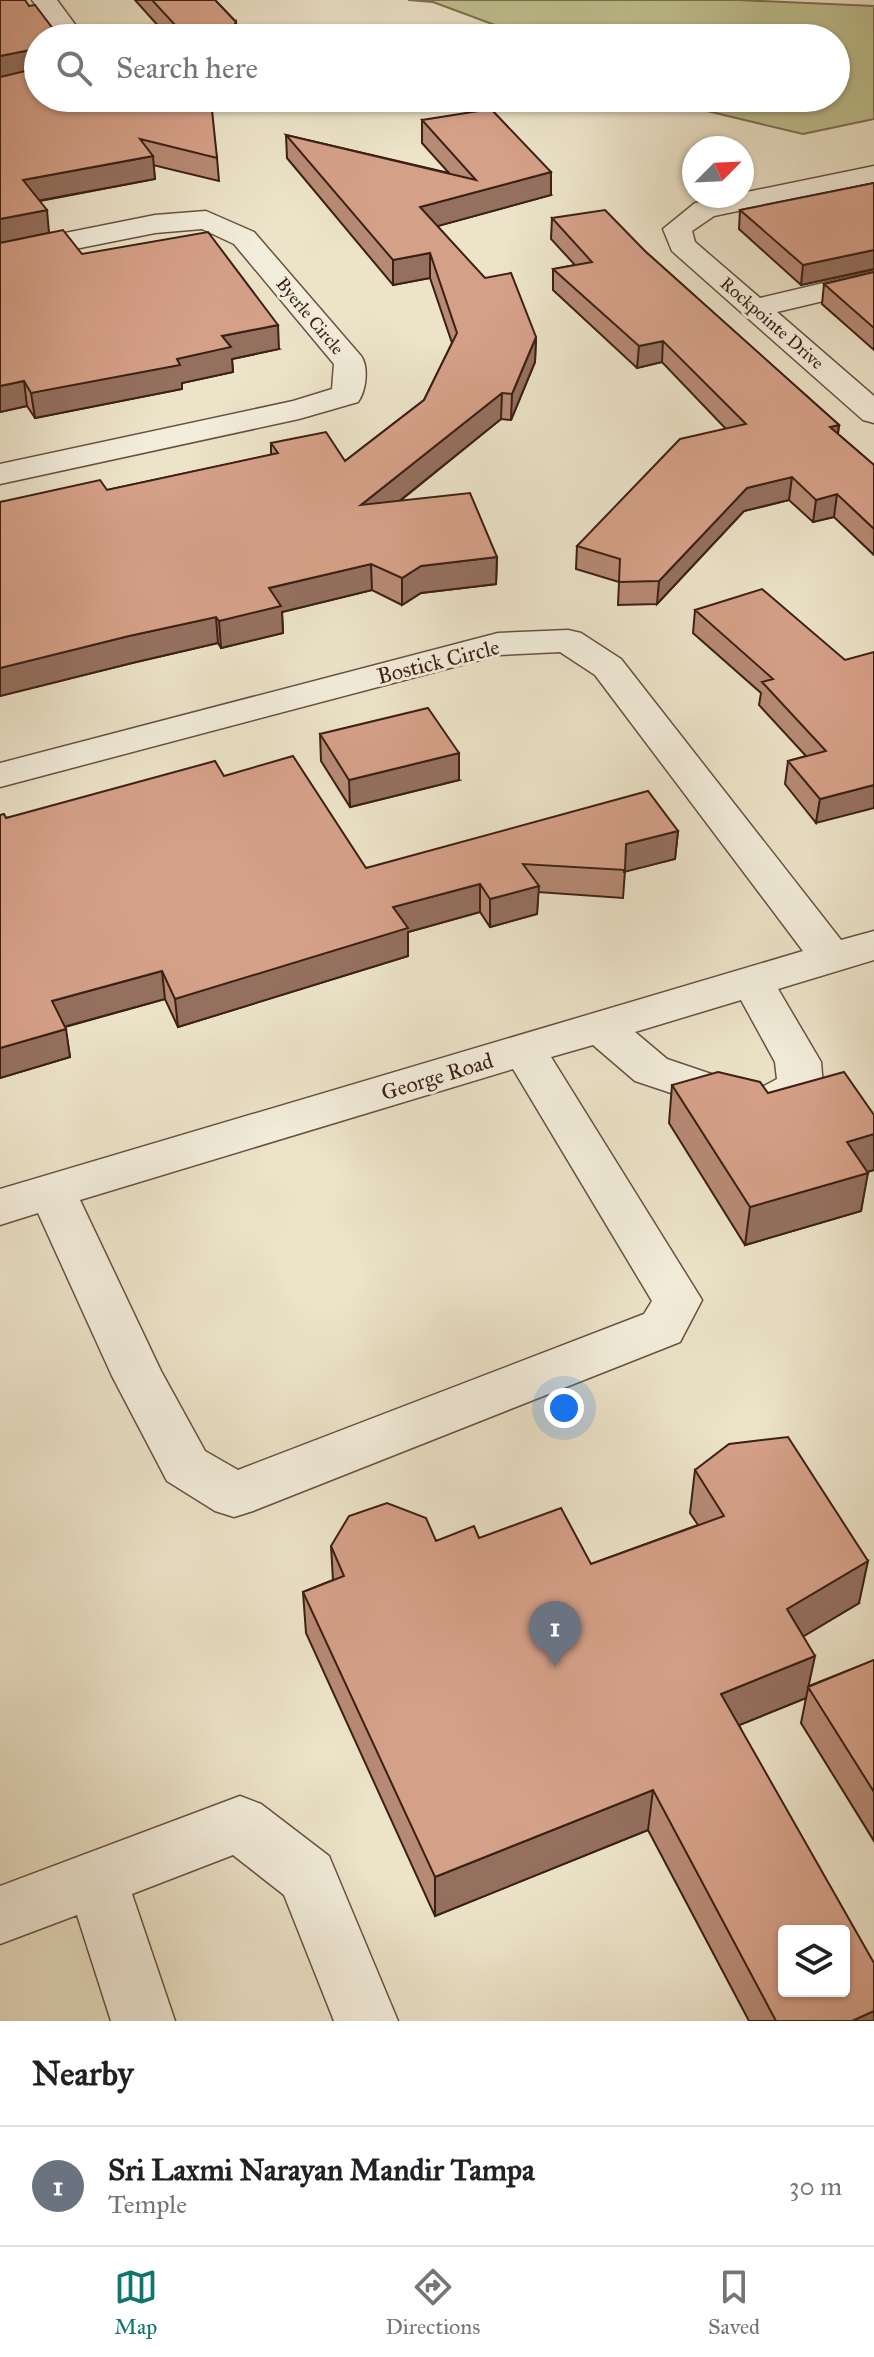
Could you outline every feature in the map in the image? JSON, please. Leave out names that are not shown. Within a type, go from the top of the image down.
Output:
[{"type":"street","points":[[44,0],[62,24]]},
{"type":"street","name":"Rockpointe Drive","points":[[871,407],[682,245],[677,229],[705,209],[874,174]]},
{"type":"street","name":"Byerle Circle","points":[[0,255],[155,224],[206,220],[244,238],[350,363],[347,395],[299,409],[0,474]]},
{"type":"street","points":[[754,308],[874,280]]},
{"type":"street","name":"Bostick Circle","points":[[0,775],[498,644],[568,641],[608,667],[832,959]]},
{"type":"street","name":"George Road","points":[[0,1207],[874,945]]},
{"type":"street","points":[[600,1027],[651,1070],[725,1095],[770,1103],[800,1086],[798,1062],[753,982]]},
{"type":"street","points":[[52,1191],[138,1376],[186,1466],[234,1495],[662,1328],[677,1300],[524,1050]]},
{"type":"street","points":[[0,1915],[240,1824],[307,1876],[366,2021]]},
{"type":"street","points":[[96,1878],[143,2021]]},
{"type":"green space","points":[[408,0],[738,0],[874,6],[874,119],[803,134],[711,112],[850,112],[850,24],[492,24],[433,2]]},
{"type":"building","points":[[0,0],[25,0],[29,6],[35,5],[49,24],[24,24],[24,51],[0,56]]},
{"type":"building","points":[[152,0],[215,0],[236,22],[235,24],[174,24]]},
{"type":"building","points":[[24,71],[24,112],[212,112],[217,158],[140,139],[153,156],[23,180],[47,210],[0,219],[0,77]]},
{"type":"building","points":[[494,112],[551,172],[420,207],[485,278],[511,273],[536,337],[512,394],[502,393],[361,505],[470,493],[497,557],[421,566],[402,578],[371,564],[269,588],[281,606],[219,621],[216,617],[129,636],[0,668],[0,502],[100,480],[107,490],[278,453],[271,443],[326,432],[345,461],[424,400],[457,333],[430,253],[393,260],[286,135],[476,180],[422,120]]},
{"type":"building","points":[[874,183],[874,250],[803,265],[740,210]]},
{"type":"building","points":[[605,210],[646,252],[839,425],[830,427],[874,465],[874,529],[837,494],[816,500],[792,477],[747,488],[659,581],[619,582],[620,559],[577,546],[680,439],[746,424],[663,341],[639,346],[553,269],[592,262],[552,218]]},
{"type":"building","points":[[63,230],[82,254],[208,232],[278,325],[222,336],[231,347],[177,359],[180,365],[31,393],[24,381],[0,386],[0,243]]},
{"type":"building","points":[[874,272],[874,328],[824,284]]},
{"type":"building","points":[[762,589],[845,660],[874,652],[874,785],[820,799],[788,761],[826,751],[762,682],[773,679],[695,610]]},
{"type":"building","points":[[428,708],[459,753],[349,780],[320,734]]},
{"type":"building","points":[[293,756],[366,868],[648,791],[678,831],[626,844],[625,870],[523,864],[539,886],[490,899],[480,884],[393,907],[408,928],[175,999],[162,971],[52,1001],[66,1029],[0,1048],[0,815],[4,814],[6,818],[215,761],[224,776]]},
{"type":"building","points":[[718,1072],[760,1082],[768,1093],[844,1072],[874,1115],[874,1134],[847,1142],[868,1173],[750,1207],[672,1085]]},
{"type":"building","points":[[788,1437],[868,1561],[787,1609],[815,1656],[721,1694],[874,1963],[874,2011],[852,2021],[776,2021],[653,1790],[435,1877],[303,1592],[344,1576],[331,1546],[349,1516],[387,1503],[426,1518],[436,1541],[474,1526],[479,1538],[561,1508],[591,1564],[724,1516],[695,1470],[729,1444]]},
{"type":"building","points":[[874,1660],[874,1792],[808,1687]]},
{"type":"place","name":"Sri Laxmi Narayan Mandir Tampa","points":[[555,1667]]}]
